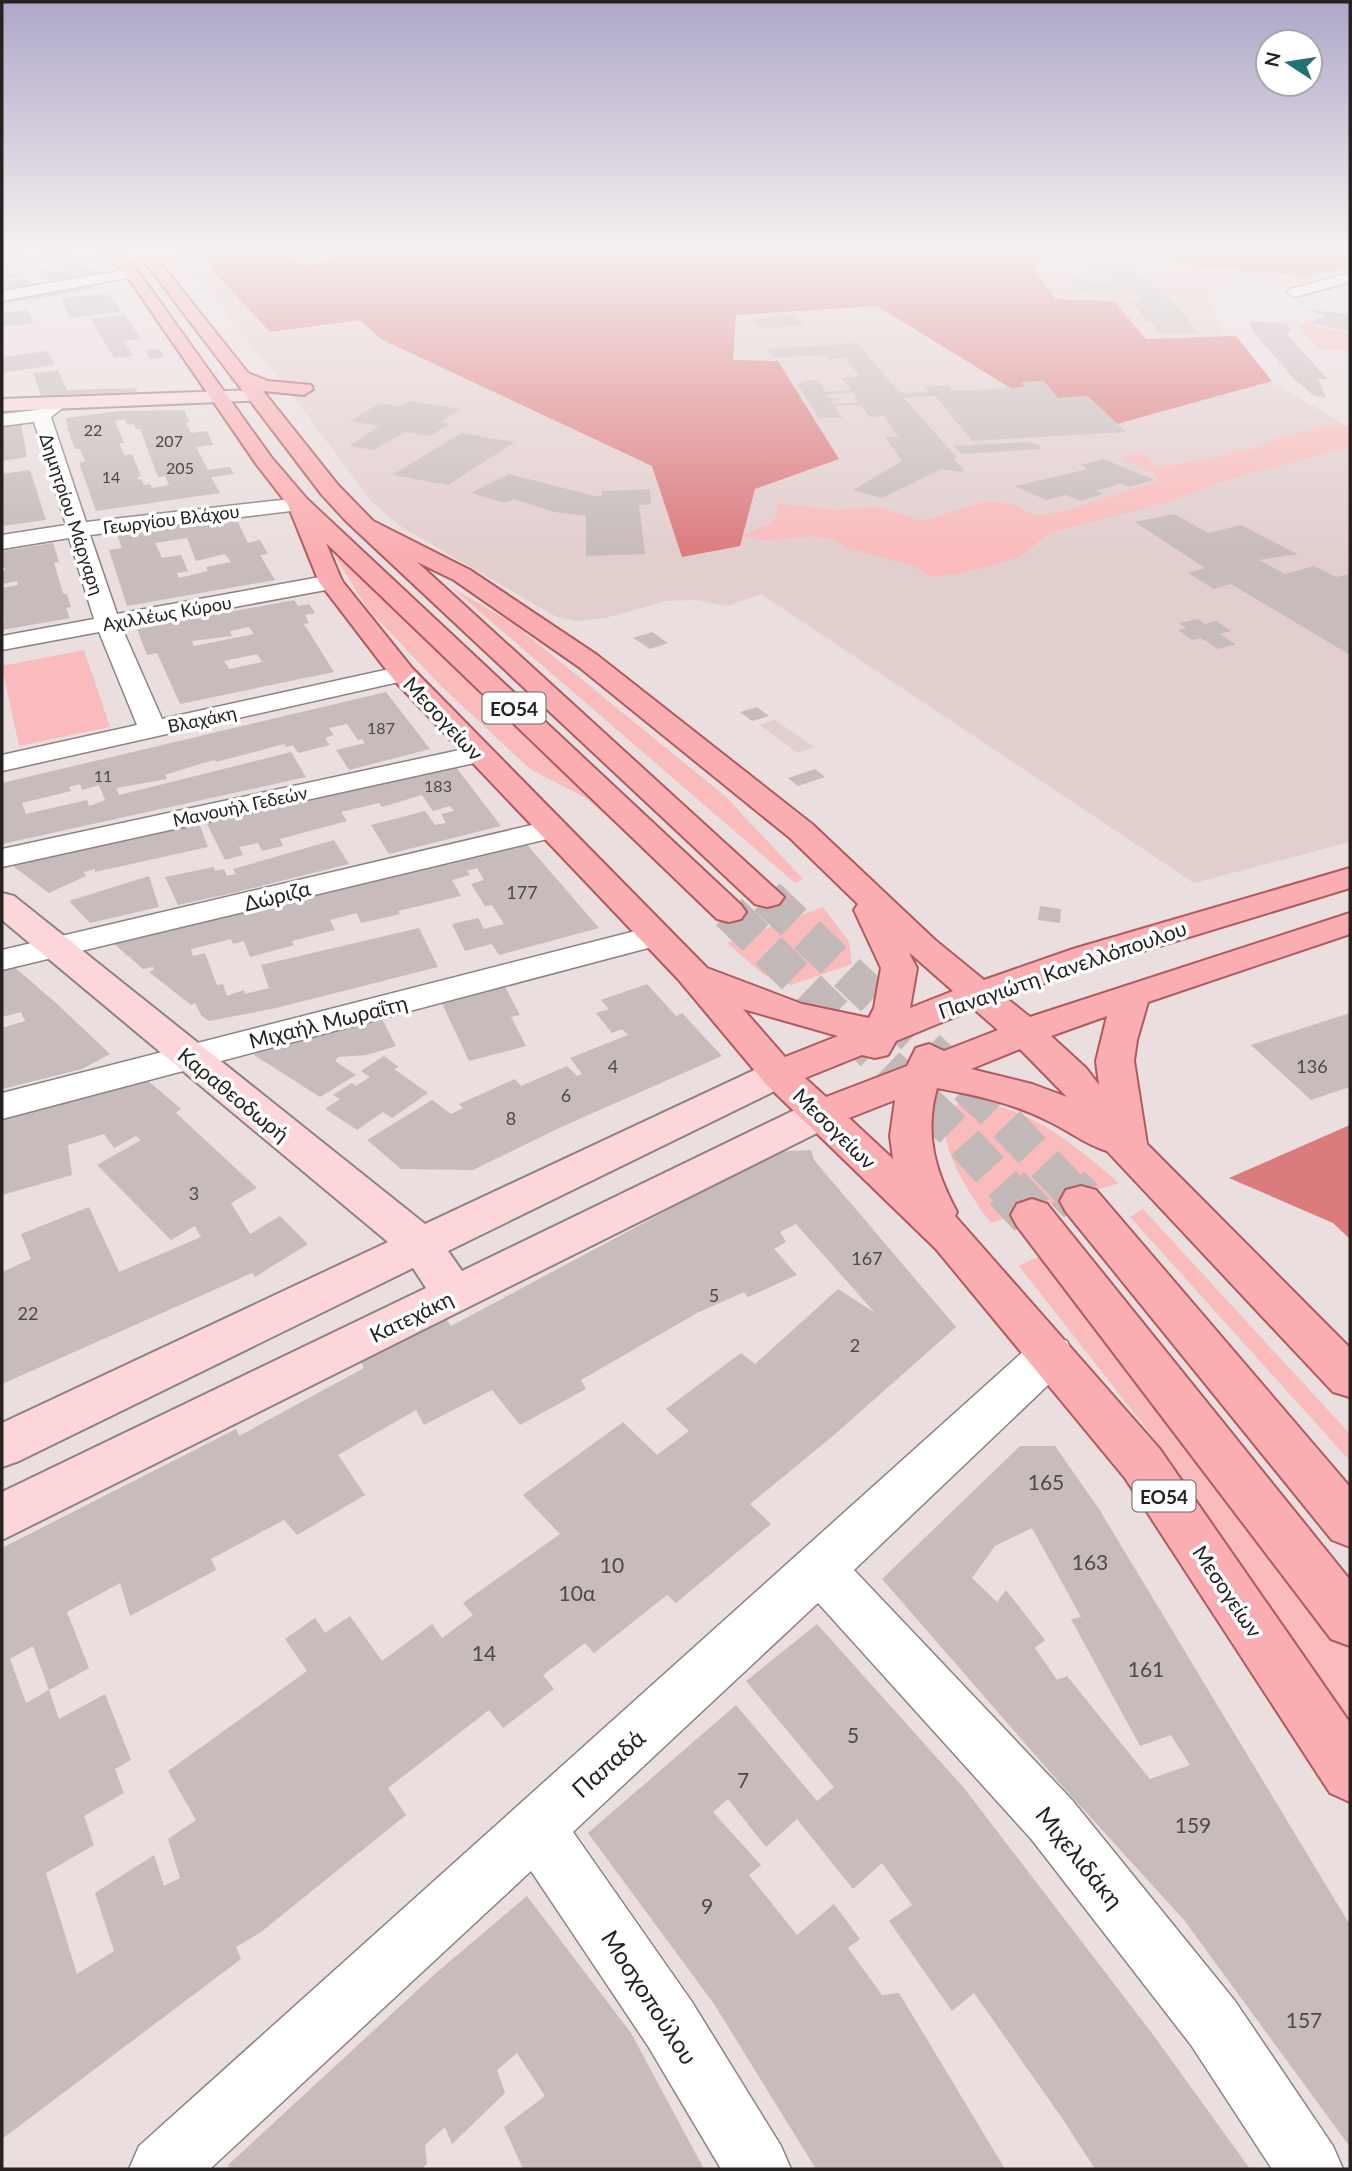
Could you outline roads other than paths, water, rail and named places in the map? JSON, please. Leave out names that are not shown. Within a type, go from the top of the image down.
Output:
[{"type":"main road","name":"Μεσογείων","points":[[188,351],[264,461],[299,504],[729,912]]},
{"type":"main road","name":"ΕΟ54","points":[[223,351],[330,490],[365,526],[767,897]]},
{"type":"main road","points":[[218,393],[243,377],[265,386],[311,392],[273,415]]},
{"type":"main road","points":[[2,405],[136,400],[218,393],[258,396]]},
{"type":"main road","name":"Μεσογείων","points":[[299,504],[331,582],[403,674],[690,971],[778,1074],[830,1111],[951,1238],[1142,1463],[1350,1773]]},
{"type":"main road","name":"ΕΟ54","points":[[365,526],[462,575],[588,661],[771,806],[923,947],[965,1000],[1024,1032],[1072,1077],[1128,1150],[1350,1378]]},
{"type":"main road","name":"Παναγιώτη Κανελλόπουλου","points":[[873,1048],[965,1000],[1085,957],[1350,877]]},
{"type":"main road","points":[[830,1111],[873,1048],[896,993],[899,968],[857,883]]},
{"type":"main road","name":"Καραθεοδωρή","points":[[2,903],[421,1245],[454,1295]]},
{"type":"main road","points":[[830,1111],[929,1057],[982,1048],[1350,923]]},
{"type":"main road","points":[[690,971],[746,999],[873,1048],[929,1057],[995,1086],[1041,1100],[1128,1150]]},
{"type":"main road","points":[[1128,1150],[1115,1061],[1118,1040],[1132,995]]},
{"type":"main road","points":[[951,1238],[919,1181],[910,1151],[912,1103],[929,1057],[965,1000]]},
{"type":"main road","points":[[2,1446],[778,1074],[823,1056],[873,1048]]},
{"type":"main road","name":"Κατεχάκη","points":[[2,1517],[830,1111]]},
{"type":"main road","points":[[1081,1200],[1350,1524]]},
{"type":"main road","points":[[1032,1216],[1350,1621]]},
{"type":"street","points":[[2,420],[41,415],[60,403]]},
{"type":"street","name":"Δημητρίου Μάργαρη","points":[[41,415],[108,624],[153,730]]},
{"type":"street","name":"Γεωργίου Βλάχου","points":[[2,542],[77,530],[299,504]]},
{"type":"street","name":"Αχιλλέως Κύρου","points":[[2,643],[331,582]]},
{"type":"street","name":"Βλαχάκη","points":[[2,763],[403,674]]},
{"type":"street","name":"Μανουήλ Γεδεών","points":[[2,858],[478,754]]},
{"type":"street","name":"Δώριζα","points":[[2,960],[553,829]]},
{"type":"street","name":"Μιχαήλ Μωραΐτη","points":[[2,1106],[655,936]]},
{"type":"street","name":"Παπαδά","points":[[173,2165],[1051,1354]]},
{"type":"street","name":"Μιχελιδάκη","points":[[820,1569],[1052,1820],[1213,2023],[1310,2169]]},
{"type":"street","name":"Μοσχοπούλου","points":[[537,1829],[670,2024],[758,2169]]},
{"type":"tunnel","points":[[767,897],[1003,1120],[1070,1190]]},
{"type":"tunnel","points":[[729,912],[958,1135],[1008,1190]]},
{"type":"tunnel","points":[[1007,1188],[1032,1215]]},
{"type":"tunnel","points":[[1070,1190],[1081,1201]]}]
